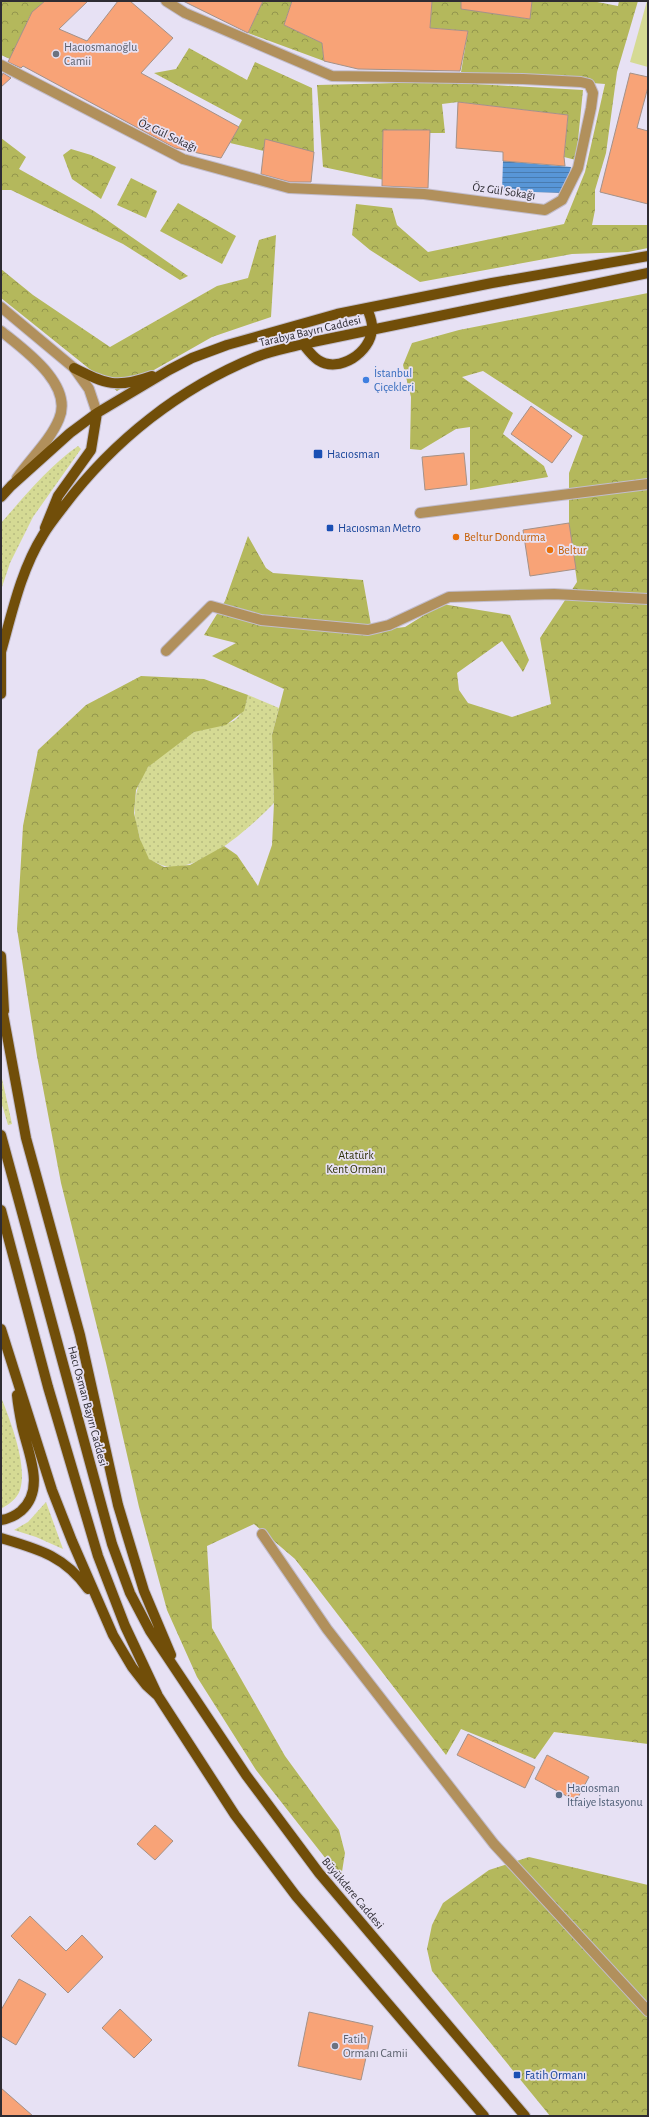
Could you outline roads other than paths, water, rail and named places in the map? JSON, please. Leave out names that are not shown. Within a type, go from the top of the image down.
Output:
[{"type":"main road","name":"Tarabya Bayırı Caddesi","points":[[1,497],[11,486],[70,433],[97,413],[169,370],[192,358],[227,344],[337,314],[492,283],[648,256]]},
{"type":"main road","name":"Tarabya Bayırı Caddesi","points":[[1,694],[1,651],[20,584],[43,534],[79,487],[123,440],[154,415],[198,386],[258,356],[303,344],[648,273]]},
{"type":"main road","points":[[303,344],[319,361],[325,363],[334,364],[355,358],[369,343],[372,330],[367,308]]},
{"type":"main road","points":[[74,368],[103,382],[116,385],[137,382],[169,370]]},
{"type":"main road","points":[[43,534],[48,516],[58,496],[91,450],[97,413]]},
{"type":"main road","points":[[1,956],[4,978],[4,1018]]},
{"type":"main road","points":[[1,1003],[26,1138],[80,1335],[118,1505],[144,1591],[178,1672]]},
{"type":"main road","name":"Hacı Osman Bayırı Caddesi","points":[[1,1135],[112,1544],[130,1593],[150,1631],[178,1672]]},
{"type":"main road","points":[[1,1210],[48,1387],[98,1556],[122,1619],[158,1696],[235,1816],[296,1896],[484,2116]]},
{"type":"main road","points":[[1,1329],[11,1366],[22,1427],[31,1457],[34,1489],[25,1507],[16,1515],[1,1520]]},
{"type":"main road","points":[[11,1366],[33,1426],[52,1490],[100,1607],[113,1635],[132,1667],[146,1685],[158,1696]]},
{"type":"main road","points":[[1,1538],[49,1555],[66,1564],[81,1579],[100,1607]]},
{"type":"main road","name":"Büyükdere Caddesi","points":[[178,1672],[246,1775],[319,1873],[525,2116]]},
{"type":"street","name":"Öz Gül Sokağı","points":[[1,65],[183,159],[289,188],[424,194],[545,210],[562,200],[578,168],[593,93],[589,84],[581,82],[523,79],[332,76],[185,13],[166,1]]},
{"type":"street","points":[[1,307],[74,368],[89,389],[97,413]]},
{"type":"street","points":[[1,331],[27,351],[49,373],[58,389],[62,404],[60,418],[49,437],[11,486]]},
{"type":"street","points":[[420,513],[648,484]]},
{"type":"street","points":[[166,651],[210,606],[261,620],[368,630],[389,625],[449,597],[554,594],[648,599]]},
{"type":"street","points":[[262,1534],[328,1629],[494,1844],[648,2010]]},
{"type":"water","points":[[503,161],[571,167],[565,193],[502,191]]},
{"type":"place","name":"Hacıosmanoğlu Camii","points":[[56,54]]},
{"type":"place","name":"İstanbul Çiçekleri","points":[[366,380]]},
{"type":"place","name":"Hacıosman","points":[[318,454]]},
{"type":"place","name":"Hacıosman Metro","points":[[330,528]]},
{"type":"place","name":"Beltur Dondurma","points":[[456,537]]},
{"type":"place","name":"Beltur","points":[[550,550]]},
{"type":"place","name":"Hacıosman İtfaiye İstasyonu","points":[[559,1795]]},
{"type":"place","name":"Fatih Ormanı Camii","points":[[335,2046]]},
{"type":"place","name":"Fatih Ormanı","points":[[517,2075]]},
{"type":"park label","name":"Atatürk Kent Ormanı","points":[[356,1162]]}]
